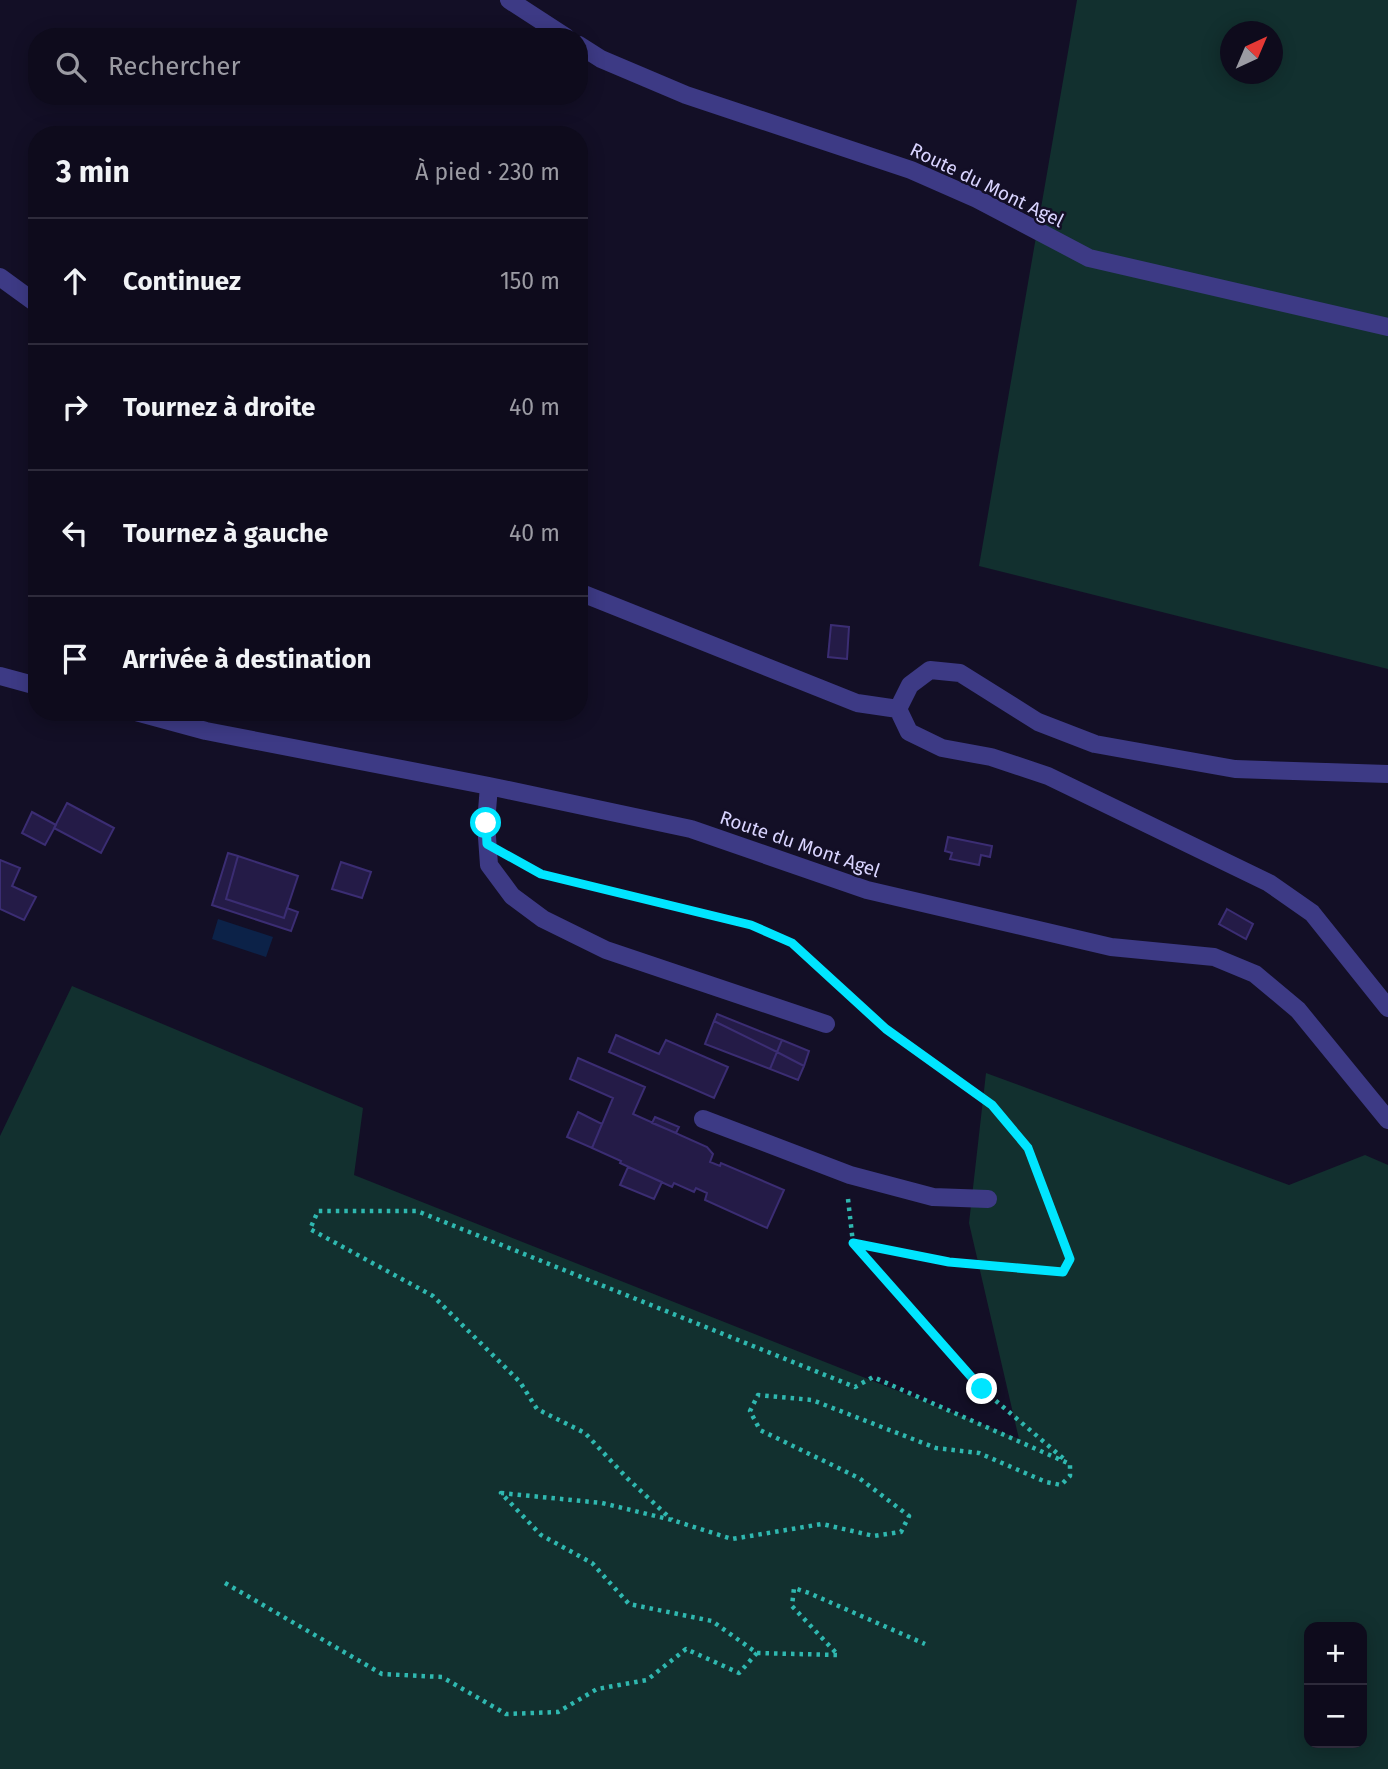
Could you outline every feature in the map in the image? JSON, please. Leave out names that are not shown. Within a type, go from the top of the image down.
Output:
[{"type":"street","points":[[509,0],[552,28]]},
{"type":"street","name":"Route du Mont Agel","points":[[588,51],[601,59],[686,95],[911,170],[977,199],[1089,258],[1388,327]]},
{"type":"street","points":[[0,277],[28,297]]},
{"type":"street","points":[[588,596],[857,703],[898,709]]},
{"type":"street","points":[[898,709],[910,685],[930,670],[960,673],[1038,722],[1096,744],[1235,769],[1388,774]]},
{"type":"street","points":[[0,676],[28,684]]},
{"type":"street","points":[[898,709],[909,732],[920,738],[942,748],[990,757],[1048,776],[1269,883],[1312,914],[1388,1008]]},
{"type":"street","name":"Route du Mont Agel","points":[[169,721],[206,731],[489,786],[691,829],[867,890],[1111,947],[1214,957],[1255,974],[1298,1010],[1388,1120]]},
{"type":"street","points":[[489,786],[486,823],[489,865],[512,896],[543,919],[606,950],[827,1024]]},
{"type":"street","points":[[703,1119],[850,1175],[933,1198],[988,1199]]},
{"type":"path","points":[[487,844],[541,874],[751,925],[792,943],[886,1029],[992,1105],[1028,1148],[1070,1259],[1063,1272],[949,1262],[853,1243]]},
{"type":"path","points":[[850,1175],[848,1208],[853,1243],[982,1389],[1070,1464],[1070,1476],[1061,1485],[1046,1482],[979,1453],[936,1448],[812,1400],[758,1395],[750,1411],[760,1430],[859,1478],[909,1516],[901,1532],[874,1536],[822,1524],[732,1539],[672,1520],[602,1503],[501,1493],[541,1535],[592,1563],[629,1604],[712,1621],[757,1653],[838,1655],[792,1606],[794,1588],[925,1644]]},
{"type":"path","points":[[672,1520],[627,1478],[585,1433],[537,1409],[520,1382],[433,1296],[310,1229],[318,1211],[417,1211],[855,1387],[873,1377],[1070,1464]]},
{"type":"path","points":[[225,1583],[382,1674],[442,1677],[506,1714],[558,1712],[597,1689],[647,1679],[686,1649],[740,1673],[757,1653]]},
{"type":"green space","points":[[1077,0],[1388,0],[1388,669],[979,566]]},
{"type":"green space","points":[[72,986],[363,1108],[354,1175],[1019,1439],[969,1223],[986,1073],[1289,1185],[1365,1155],[1388,1165],[1388,1769],[0,1769],[0,1136]]},
{"type":"water","points":[[218,919],[273,937],[266,957],[212,939]]},
{"type":"building","points":[[831,625],[849,627],[847,659],[828,657]]},
{"type":"building","points":[[67,803],[114,828],[101,853],[54,828]]},
{"type":"building","points":[[32,812],[56,825],[45,845],[22,833]]},
{"type":"building","points":[[948,837],[992,846],[990,857],[981,855],[979,865],[950,859],[952,853],[945,851]]},
{"type":"building","points":[[228,853],[238,856],[226,899],[284,918],[287,908],[298,912],[291,931],[212,905]]},
{"type":"building","points":[[238,856],[298,876],[284,918],[226,899]]},
{"type":"building","points":[[0,860],[20,868],[12,886],[36,897],[24,920],[0,909]]},
{"type":"building","points":[[341,862],[371,872],[362,898],[332,889]]},
{"type":"building","points":[[1227,909],[1253,924],[1246,939],[1219,924]]},
{"type":"building","points":[[717,1014],[782,1040],[777,1052],[714,1021]]},
{"type":"building","points":[[714,1021],[777,1052],[770,1069],[705,1044]]},
{"type":"building","points":[[616,1035],[659,1054],[666,1040],[728,1067],[714,1098],[609,1052]]},
{"type":"building","points":[[782,1040],[809,1051],[804,1066],[777,1052]]},
{"type":"building","points":[[777,1052],[804,1066],[798,1080],[770,1069]]},
{"type":"building","points":[[578,1058],[645,1087],[633,1114],[707,1147],[713,1154],[710,1162],[720,1166],[721,1163],[784,1190],[767,1228],[705,1200],[707,1193],[696,1188],[694,1192],[674,1183],[672,1187],[592,1148],[613,1098],[570,1079]]},
{"type":"building","points":[[578,1112],[602,1124],[592,1148],[567,1137]]},
{"type":"building","points":[[655,1117],[679,1127],[676,1133],[652,1123]]},
{"type":"building","points":[[628,1167],[662,1182],[654,1199],[620,1185]]},
{"type":"route","points":[[486,823],[487,844],[541,874],[751,925],[792,943],[886,1029],[992,1105],[1028,1148],[1070,1259],[1063,1272],[949,1262],[853,1243],[982,1389]]}]
